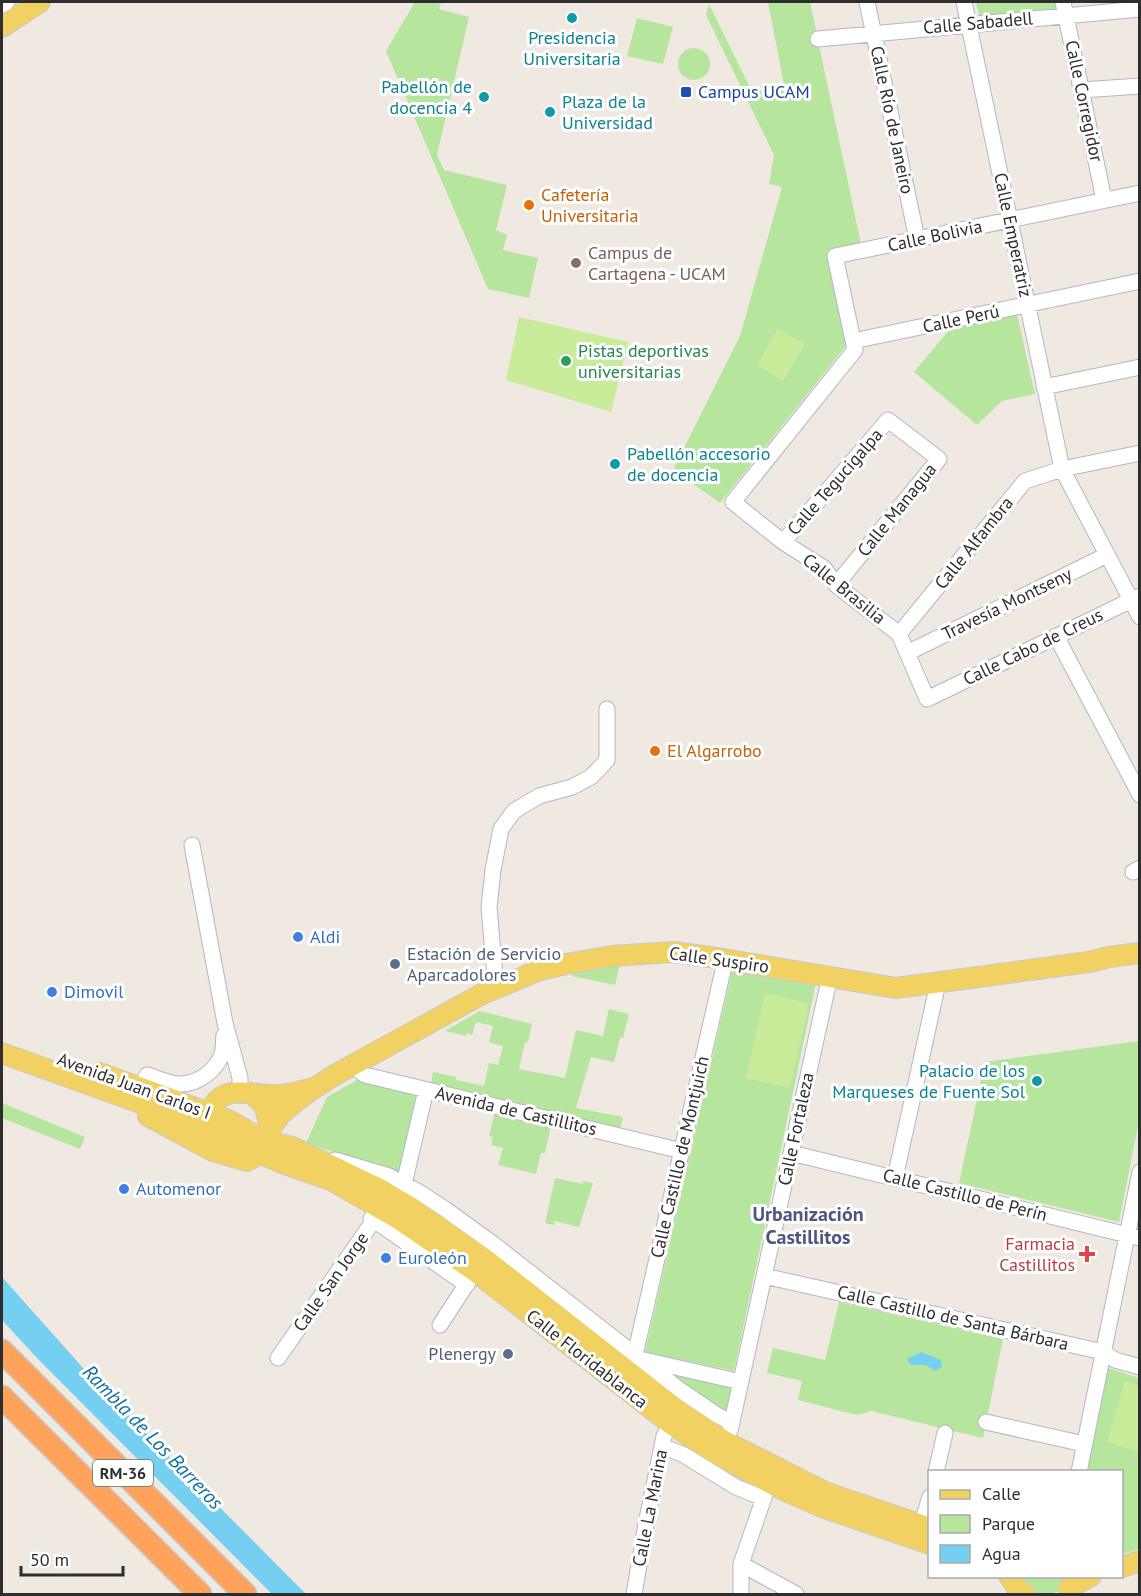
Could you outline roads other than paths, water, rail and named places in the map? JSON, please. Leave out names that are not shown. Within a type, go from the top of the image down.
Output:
[{"type":"highway","points":[[2,1339],[86,1436]]},
{"type":"highway","name":"RM-36","points":[[2,1351],[245,1594]]},
{"type":"highway","name":"RM-36","points":[[2,1397],[198,1594]]},
{"type":"highway","points":[[2,1411],[198,1594]]},
{"type":"main road","points":[[2,27],[40,2]]},
{"type":"main road","name":"Calle Suspiro","points":[[323,1082],[496,988],[546,969],[601,957],[673,952],[896,988],[1089,963],[1109,957],[1140,953]]},
{"type":"main road","name":"Avenida Juan Carlos I","points":[[2,1040],[141,1088],[206,1119]]},
{"type":"main road","name":"Avenida Juan Carlos I","points":[[2,1053],[93,1085],[206,1119],[228,1120],[262,1143]]},
{"type":"main road","points":[[236,1158],[206,1139],[206,1119],[217,1099],[227,1092],[288,1094],[309,1089],[323,1082]]},
{"type":"main road","points":[[93,1085],[213,1151],[247,1161],[252,1159],[281,1114],[323,1082]]},
{"type":"main road","points":[[246,1092],[258,1098],[267,1112],[270,1126],[262,1143]]},
{"type":"main road","name":"Calle Floridablanca","points":[[262,1143],[284,1143],[380,1189],[457,1239],[680,1411],[726,1442],[827,1492],[925,1527]]},
{"type":"main road","name":"Calle Floridablanca","points":[[262,1143],[331,1180],[378,1214],[424,1235],[471,1279],[766,1491],[822,1507],[928,1543]]},
{"type":"main road","points":[[1123,1567],[1140,1561]]},
{"type":"main road","points":[[1068,1588],[1087,1578]]},
{"type":"street","points":[[2,5],[8,2]]},
{"type":"street","name":"Calle Río de Janeiro","points":[[867,2],[917,239]]},
{"type":"street","name":"Calle Emperatriz","points":[[964,2],[1062,469],[1107,555],[1135,598],[1140,617]]},
{"type":"street","name":"Calle Sabadell","points":[[818,39],[969,24],[1064,8],[1140,9]]},
{"type":"street","name":"Calle Corregidor","points":[[1064,8],[1104,200]]},
{"type":"street","points":[[1082,90],[1140,86]]},
{"type":"street","name":"Calle Bolivia","points":[[853,341],[836,256],[1140,193]]},
{"type":"street","name":"Calle Perú","points":[[853,341],[1140,281]]},
{"type":"street","name":"Calle Brasilia","points":[[853,341],[855,350],[733,502],[783,542],[824,567],[836,585],[899,634],[927,699]]},
{"type":"street","points":[[1044,387],[1140,367]]},
{"type":"street","name":"Calle Tegucigalpa","points":[[783,542],[888,420],[915,441]]},
{"type":"street","name":"Calle Managua","points":[[836,585],[939,459],[915,441]]},
{"type":"street","name":"Calle Alfambra","points":[[899,634],[1025,481],[1062,469],[1140,453]]},
{"type":"street","name":"Travesía Montseny","points":[[907,653],[1107,555]]},
{"type":"street","name":"Calle Cabo de Creus","points":[[927,699],[1135,598]]},
{"type":"street","points":[[1056,636],[1140,795]]},
{"type":"street","points":[[496,988],[489,907],[501,829],[514,811],[539,796],[572,787],[591,777],[607,760],[607,709]]},
{"type":"street","points":[[192,845],[225,1023],[246,1092]]},
{"type":"street","name":"Calle Castillo de Montjuich","points":[[637,1357],[724,966],[722,959]]},
{"type":"street","name":"Calle Fortaleza","points":[[726,1442],[828,985],[825,977]]},
{"type":"street","points":[[895,1178],[936,993],[929,985]]},
{"type":"street","points":[[141,1088],[147,1075],[168,1082],[185,1083],[201,1078],[210,1071],[222,1055],[225,1023]]},
{"type":"street","name":"Avenida de Castillitos","points":[[353,1066],[365,1075],[682,1151]]},
{"type":"street","points":[[404,1184],[426,1089]]},
{"type":"street","name":"Calle Castillo de Perín","points":[[791,1153],[1133,1236]]},
{"type":"street","name":"Calle Floridablanca","points":[[307,1154],[389,1176],[445,1209],[699,1404],[732,1423]]},
{"type":"street","points":[[1078,1470],[1103,1352],[1133,1236],[1140,1172]]},
{"type":"street","name":"Calle San Jorge","points":[[278,1358],[378,1214]]},
{"type":"street","name":"Calle Castillo de Santa Bárbara","points":[[764,1276],[1103,1352],[1115,1360],[1140,1367]]},
{"type":"street","points":[[440,1325],[471,1279]]},
{"type":"street","points":[[637,1357],[741,1382]]},
{"type":"street","points":[[986,1422],[1084,1444]]},
{"type":"street","name":"Calle La Marina","points":[[634,1594],[664,1436],[671,1424]]},
{"type":"street","points":[[936,1470],[945,1433]]},
{"type":"street","points":[[662,1446],[684,1455],[736,1487],[766,1491],[741,1564],[741,1594]]},
{"type":"street","points":[[925,1527],[928,1509]]},
{"type":"street","points":[[741,1564],[796,1594]]},
{"type":"water","points":[[2,1277],[100,1387],[306,1594],[272,1594],[37,1358],[2,1320]]},
{"type":"water","points":[[921,1352],[941,1360],[942,1367],[935,1371],[926,1365],[911,1365],[907,1359]]},
{"type":"place","name":"Presidencia Universitaria","points":[[572,18]]},
{"type":"place","name":"Campus UCAM","points":[[686,92]]},
{"type":"place","name":"Pabellón de docencia 4","points":[[484,97]]},
{"type":"place","name":"Plaza de la Universidad","points":[[550,112]]},
{"type":"place","name":"Cafetería Universitaria","points":[[529,205]]},
{"type":"place","name":"Campus de Cartagena - UCAM","points":[[576,263]]},
{"type":"place","name":"Pistas deportivas universitarias","points":[[566,361]]},
{"type":"place","name":"Pabellón accesorio de docencia","points":[[615,464]]},
{"type":"place","name":"El Algarrobo","points":[[655,751]]},
{"type":"place","name":"Aldi","points":[[298,937]]},
{"type":"place","name":"Estación de Servicio Aparcadolores","points":[[395,964]]},
{"type":"place","name":"Dimovil","points":[[52,992]]},
{"type":"place","name":"Palacio de los Marqueses de Fuente Sol","points":[[1037,1081]]},
{"type":"place","name":"Automenor","points":[[124,1189]]},
{"type":"place","name":"Farmacia Castillitos","points":[[1087,1254]]},
{"type":"place","name":"Euroleón","points":[[386,1258]]},
{"type":"place","name":"Plenergy","points":[[508,1354]]},
{"type":"district","name":"Urbanización Castillitos","points":[[808,1226]]},
{"type":"water label","name":"Rambla de Los Barreros","points":[[153,1437]]}]
